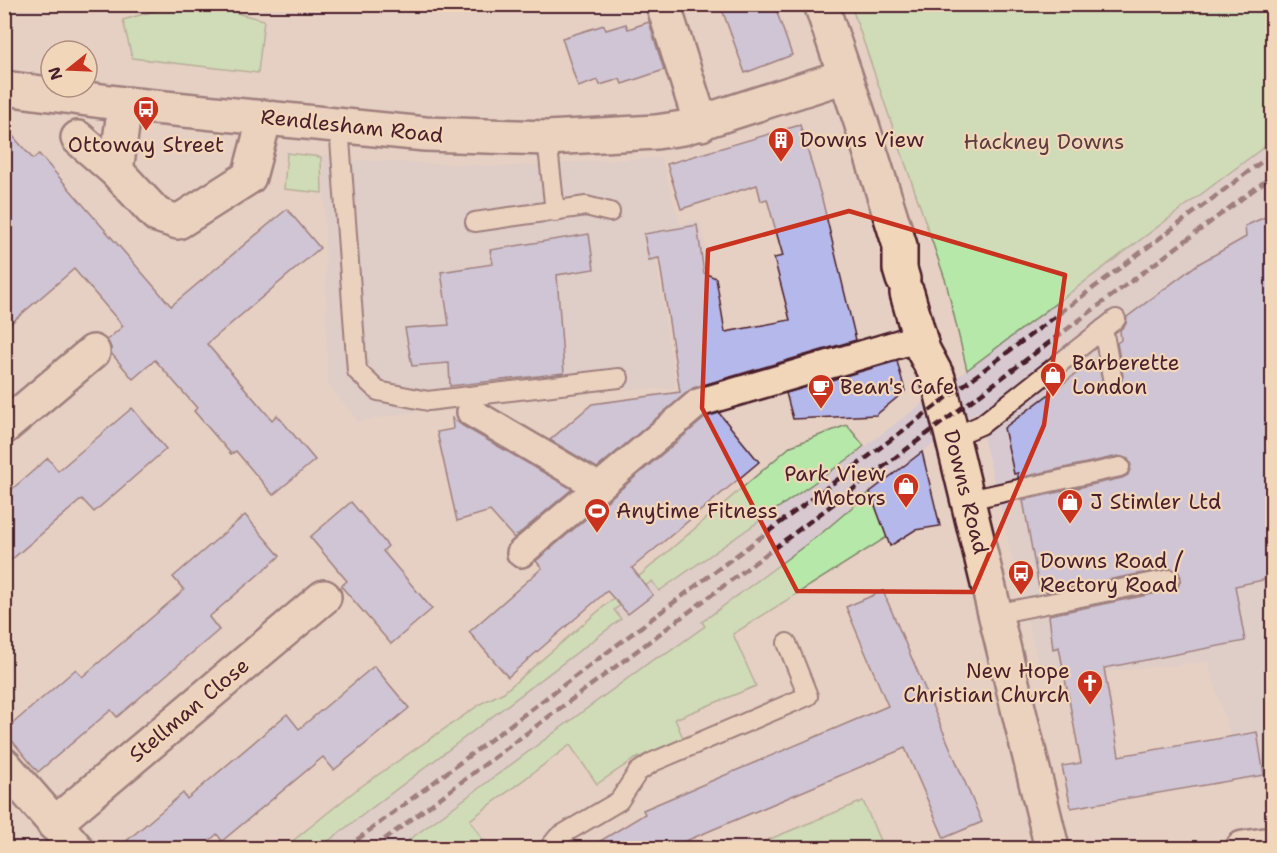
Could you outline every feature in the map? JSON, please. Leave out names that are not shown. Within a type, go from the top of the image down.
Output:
[{"type":"street","points":[[663,4],[700,124]]},
{"type":"street","name":"Downs Road","points":[[821,4],[900,246],[900,269],[922,350],[938,378],[1052,849]]},
{"type":"street","name":"Rendlesham Road","points":[[4,88],[125,104],[425,135],[547,138],[656,132],[700,124],[845,76]]},
{"type":"street","points":[[116,171],[125,104]]},
{"type":"street","points":[[78,138],[116,171],[158,216],[178,222],[249,177],[266,117]]},
{"type":"street","points":[[521,553],[698,403],[919,338]]},
{"type":"street","points":[[4,427],[93,352]]},
{"type":"street","points":[[471,412],[599,487]]},
{"type":"street","name":"Stellman Close","points":[[4,765],[60,839],[324,597]]},
{"type":"street","points":[[1243,849],[1272,844]]},
{"type":"lane","points":[[339,126],[357,371],[378,391],[428,400],[619,378]]},
{"type":"lane","points":[[547,138],[555,212]]},
{"type":"lane","points":[[475,222],[586,206],[610,212]]},
{"type":"lane","points":[[953,437],[981,425],[1109,324],[1112,377]]},
{"type":"lane","points":[[968,500],[1120,467]]},
{"type":"lane","points":[[995,614],[1170,579]]},
{"type":"lane","points":[[549,849],[558,837],[619,801],[638,772],[653,762],[808,696],[786,643]]},
{"type":"highlighted area","points":[[849,211],[1065,275],[1044,425],[973,592],[797,591],[702,408],[708,250]]},
{"type":"shaded area","points":[[1272,141],[1272,190],[1264,197],[1272,196],[1272,776],[1245,781],[1208,661],[1042,678],[977,411],[861,498],[823,532],[702,622],[705,626],[666,654],[654,659],[398,848],[319,848],[620,619],[614,610],[652,581],[659,590],[851,457]]},
{"type":"shaded area","points":[[324,155],[354,160],[497,167],[661,158],[680,225],[699,220],[707,251],[702,267],[655,256],[675,388],[590,390],[459,404],[358,421],[328,383]]},
{"type":"green space","points":[[174,5],[233,5],[236,13],[264,20],[258,73],[132,58],[123,20]]},
{"type":"green space","name":"Hackney Downs","points":[[851,5],[1272,5],[1272,141],[967,370],[946,282]]},
{"type":"green space","points":[[287,153],[321,157],[322,193],[284,189]]},
{"type":"green space","points":[[847,425],[864,446],[851,457],[659,591],[652,581],[614,610],[621,619],[319,848],[284,848],[356,790],[482,703],[504,692],[791,446]]},
{"type":"green space","points":[[870,492],[887,537],[733,634],[756,686],[675,719],[683,738],[633,760],[597,784],[570,745],[470,820],[488,848],[398,848],[654,659],[666,654],[705,626],[702,622],[823,532]]},
{"type":"green space","points":[[863,801],[883,848],[748,848]]},
{"type":"building","points":[[720,4],[774,4],[792,55],[745,73]]},
{"type":"building","points":[[649,22],[664,70],[622,84],[620,79],[600,85],[598,80],[578,87],[562,38],[604,25],[606,30],[626,24],[628,29]]},
{"type":"building","points":[[800,125],[822,199],[856,340],[693,388],[597,468],[550,440],[592,404],[680,392],[659,258],[649,260],[644,234],[697,225],[704,273],[716,278],[725,332],[790,320],[774,258],[783,256],[767,199],[761,201],[757,185],[681,209],[667,164]]},
{"type":"building","points":[[4,126],[33,159],[39,154],[171,306],[287,209],[320,248],[207,344],[272,420],[277,415],[315,460],[273,495],[236,451],[231,454],[194,411],[197,408],[155,360],[133,379],[111,353],[107,340],[123,326],[74,269],[4,329]]},
{"type":"building","points":[[1272,214],[1272,578],[1235,586],[1245,641],[1104,668],[1119,756],[1257,732],[1264,775],[1071,808],[1062,766],[1081,763],[1059,647],[1053,649],[1049,615],[1172,590],[1178,587],[1181,577],[1178,571],[1168,568],[1046,592],[1045,587],[1039,588],[1023,500],[1122,478],[1128,475],[1131,465],[1128,459],[1118,456],[1018,478],[1018,473],[1014,474],[1004,428],[1097,358],[1103,384],[1109,388],[1119,386],[1123,376],[1117,343],[1121,340],[1120,330],[1126,324],[1127,317],[1198,264],[1246,237],[1245,226]]},
{"type":"building","points":[[589,234],[594,269],[557,275],[564,373],[450,386],[449,363],[412,366],[405,328],[449,325],[441,272],[493,264],[490,250]]},
{"type":"building","points":[[897,361],[905,391],[876,415],[793,419],[786,393]]},
{"type":"building","points":[[132,408],[166,449],[94,512],[82,499],[4,566],[4,496],[48,458],[58,471]]},
{"type":"building","points":[[719,413],[759,462],[632,568],[653,595],[628,614],[607,591],[508,677],[469,632],[542,568],[536,561],[706,417]]},
{"type":"building","points":[[452,418],[572,489],[514,538],[490,511],[457,521],[437,432],[453,429]]},
{"type":"building","name":"Park View Motors","points":[[922,452],[940,526],[915,530],[890,546],[870,492]]},
{"type":"building","points":[[351,502],[388,546],[383,551],[432,609],[391,644],[341,586],[347,581],[310,537]]},
{"type":"building","points":[[245,515],[280,556],[209,617],[219,630],[117,717],[111,710],[38,772],[4,731],[76,669],[82,677],[184,590],[173,577]]},
{"type":"building","points":[[883,591],[982,822],[944,838],[905,748],[667,849],[587,849],[645,814],[643,810],[888,706],[846,607]]},
{"type":"building","points":[[374,666],[409,708],[334,770],[323,757],[222,841],[217,834],[200,849],[117,849],[183,793],[187,799],[287,714],[299,729]]},
{"type":"railway","points":[[346,848],[1272,154]]},
{"type":"railway","points":[[373,848],[1272,176]]},
{"type":"place","name":"Ottoway Street","points":[[146,132]]},
{"type":"place","name":"Downs View","points":[[781,163]]},
{"type":"place","name":"Barberette London","points":[[1053,398]]},
{"type":"place","name":"Bean's Cafe","points":[[821,410]]},
{"type":"place","name":"Park View Motors","points":[[906,509]]},
{"type":"place","name":"J Stimler Ltd","points":[[1070,525]]},
{"type":"place","name":"Anytime Fitness","points":[[597,534]]},
{"type":"place","name":"Downs Road / Rectory Road","points":[[1021,596]]},
{"type":"place","name":"New Hope Christian Church","points":[[1090,706]]}]
